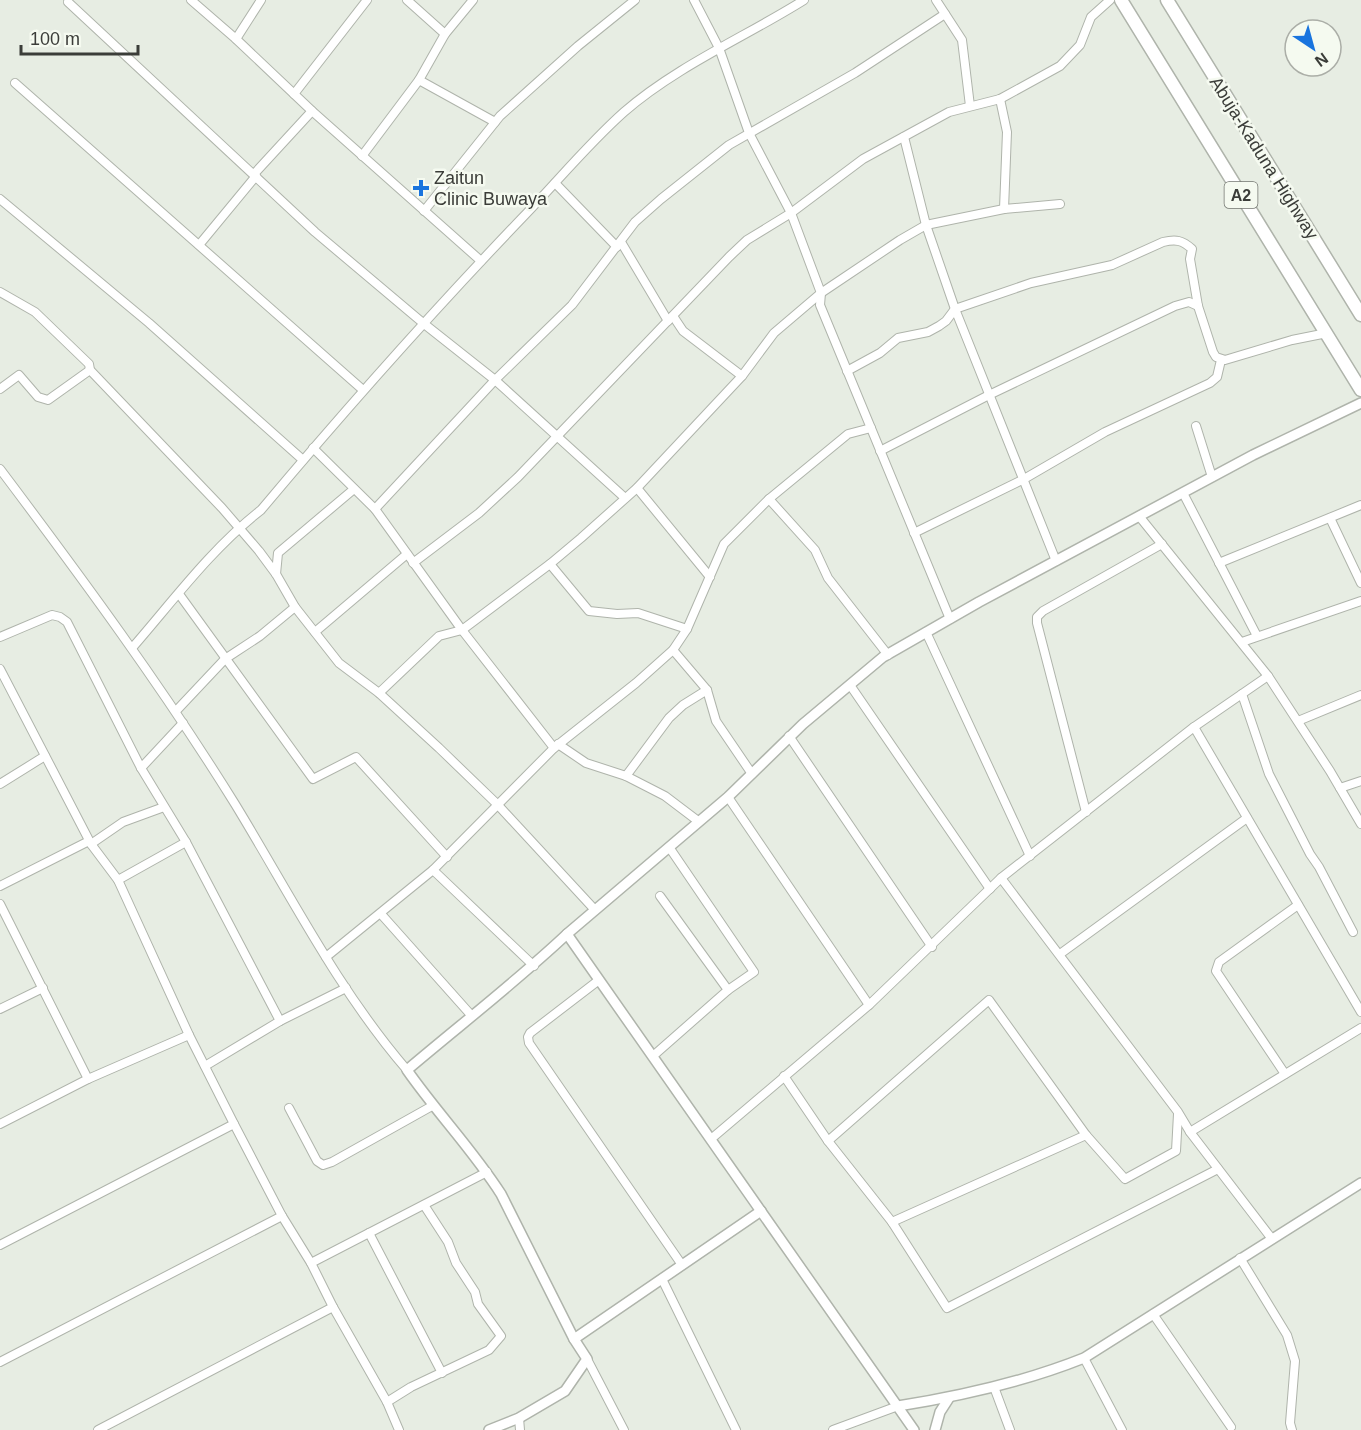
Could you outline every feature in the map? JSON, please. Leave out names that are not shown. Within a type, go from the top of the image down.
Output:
[{"type":"highway","name":"A2","points":[[1121,0],[1361,390]]},
{"type":"highway","name":"Abuja-Kaduna Highway","points":[[1167,0],[1361,315]]},
{"type":"street","points":[[191,0],[481,261]]},
{"type":"street","points":[[236,39],[261,0]]},
{"type":"street","points":[[294,94],[367,0]]},
{"type":"street","points":[[407,0],[445,34]]},
{"type":"street","points":[[362,156],[419,80],[445,34],[473,0]]},
{"type":"street","points":[[424,211],[495,122],[578,46],[635,0]]},
{"type":"street","points":[[694,0],[719,48],[749,133],[791,213],[820,293],[820,305],[950,619]]},
{"type":"street","points":[[132,648],[206,561],[238,527],[261,510],[423,323],[624,112],[646,95],[719,48],[771,21],[804,0]]},
{"type":"street","points":[[936,0],[962,40],[970,106]]},
{"type":"street","points":[[413,563],[479,513],[518,477],[747,240],[791,213],[863,159],[949,112],[1000,99],[1060,66],[1080,45],[1091,17],[1110,0]]},
{"type":"street","points":[[68,2],[315,232],[495,380],[625,498]]},
{"type":"street","points":[[375,509],[495,380],[572,305],[635,222],[661,199],[729,145],[855,73],[945,14]]},
{"type":"street","points":[[419,80],[495,122]]},
{"type":"street","points":[[15,83],[363,390]]},
{"type":"street","points":[[1000,99],[1007,132],[1004,209]]},
{"type":"street","points":[[199,245],[255,175],[312,111]]},
{"type":"street","points":[[904,137],[926,225],[955,309],[1056,561]]},
{"type":"street","points":[[555,183],[619,244],[670,318],[683,331],[742,376]]},
{"type":"street","points":[[0,200],[149,323],[303,460]]},
{"type":"street","points":[[379,693],[439,636],[462,630],[550,564],[637,488],[742,376],[774,333],[820,293],[926,225],[1004,209],[1060,204]]},
{"type":"street","points":[[847,371],[880,353],[898,338],[928,332],[939,326],[955,309],[1031,283],[1112,265],[1172,240],[1180,240],[1192,249],[1190,259],[1198,306],[1213,352],[1221,360],[1292,339],[1327,333]]},
{"type":"street","points":[[0,292],[35,312],[89,364],[90,370],[259,551],[296,607],[339,663],[379,693],[497,804],[595,910]]},
{"type":"street","points":[[880,451],[989,395],[1175,306],[1189,302],[1198,306]]},
{"type":"street","points":[[914,533],[1024,479],[1105,432],[1210,383],[1217,376],[1221,360]]},
{"type":"street","points":[[0,389],[19,375],[38,397],[48,400],[90,370]]},
{"type":"street","points":[[407,1070],[471,1015],[534,966],[567,934],[728,796],[789,736],[888,655],[926,632],[1253,455],[1361,403]]},
{"type":"street","points":[[1196,426],[1212,477]]},
{"type":"street","points":[[326,957],[433,870],[556,746],[636,683],[673,650],[687,629],[724,544],[769,499],[848,434],[870,428]]},
{"type":"street","points":[[313,448],[375,509],[462,630],[556,746],[586,763],[626,776],[665,796],[698,821]]},
{"type":"street","points":[[0,469],[176,711],[369,1025],[487,1172],[501,1194],[574,1339],[624,1430]]},
{"type":"street","points":[[637,488],[710,577]]},
{"type":"street","points":[[276,574],[278,553],[354,489]]},
{"type":"street","points":[[1183,493],[1257,636]]},
{"type":"street","points":[[769,499],[815,550],[828,578],[888,655]]},
{"type":"street","points":[[1219,563],[1361,505]]},
{"type":"street","points":[[1139,516],[1268,676],[1361,824]]},
{"type":"street","points":[[1330,518],[1361,583]]},
{"type":"street","points":[[1086,812],[1037,617],[1043,611],[1162,544]]},
{"type":"street","points":[[259,551],[278,553]]},
{"type":"street","points":[[315,632],[407,554]]},
{"type":"street","points":[[550,564],[590,611],[617,614],[638,613],[687,629]]},
{"type":"street","points":[[179,594],[313,779],[356,757],[447,857]]},
{"type":"street","points":[[1242,642],[1361,602]]},
{"type":"street","points":[[176,711],[225,659],[260,636],[296,607]]},
{"type":"street","points":[[0,637],[52,615],[60,616],[67,622],[141,768],[186,842],[280,1022]]},
{"type":"street","points":[[926,632],[1030,856]]},
{"type":"street","points":[[673,650],[707,690],[716,721],[752,774]]},
{"type":"street","points":[[0,669],[90,842],[118,880],[189,1035],[234,1124],[282,1216],[311,1263],[333,1307],[387,1402],[399,1430]]},
{"type":"street","points":[[711,1139],[869,1005],[932,947],[1001,878],[1194,728],[1268,676]]},
{"type":"street","points":[[850,685],[990,889]]},
{"type":"street","points":[[626,776],[669,718],[683,705],[707,690]]},
{"type":"street","points":[[1242,694],[1269,774],[1353,932]]},
{"type":"street","points":[[1298,721],[1361,695]]},
{"type":"street","points":[[141,768],[183,723]]},
{"type":"street","points":[[1194,728],[1361,1012]]},
{"type":"street","points":[[789,736],[932,947]]},
{"type":"street","points":[[0,784],[45,756]]},
{"type":"street","points":[[1340,788],[1361,782]]},
{"type":"street","points":[[728,796],[869,1005]]},
{"type":"street","points":[[0,886],[90,842],[123,822],[164,807]]},
{"type":"street","points":[[1060,954],[1247,818]]},
{"type":"street","points":[[118,880],[186,842]]},
{"type":"street","points":[[653,1056],[728,990],[753,972],[669,847]]},
{"type":"street","points":[[433,870],[534,966]]},
{"type":"street","points":[[1001,878],[1272,1239]]},
{"type":"street","points":[[660,896],[728,990]]},
{"type":"street","points":[[0,904],[88,1079]]},
{"type":"street","points":[[1285,1074],[1216,971],[1219,962],[1298,905]]},
{"type":"street","points":[[381,914],[471,1015]]},
{"type":"street","points":[[567,934],[914,1430]]},
{"type":"street","points":[[599,980],[530,1032],[529,1043],[682,1265]]},
{"type":"street","points":[[0,1010],[43,988]]},
{"type":"street","points":[[205,1065],[346,988]]},
{"type":"street","points":[[828,1141],[989,1000],[1086,1135],[1125,1179],[1176,1151],[1178,1112]]},
{"type":"street","points":[[1190,1131],[1361,1028]]},
{"type":"street","points":[[0,1124],[88,1079],[189,1035]]},
{"type":"street","points":[[784,1076],[828,1141],[891,1222],[947,1308],[1218,1169]]},
{"type":"street","points":[[289,1108],[317,1161],[323,1165],[432,1106]]},
{"type":"street","points":[[0,1245],[234,1124]]},
{"type":"street","points":[[891,1222],[1086,1135]]},
{"type":"street","points":[[311,1263],[487,1172]]},
{"type":"street","points":[[833,1430],[854,1426],[898,1406],[949,1398],[994,1387],[1044,1374],[1084,1358],[1361,1183]]},
{"type":"street","points":[[387,1402],[489,1350],[501,1335],[478,1304],[475,1292],[456,1263],[448,1242],[424,1205]]},
{"type":"street","points":[[574,1339],[761,1211]]},
{"type":"street","points":[[0,1362],[282,1216]]},
{"type":"street","points":[[369,1233],[442,1373]]},
{"type":"street","points":[[1240,1258],[1287,1335],[1295,1360],[1290,1423],[1292,1430]]},
{"type":"street","points":[[662,1279],[736,1430]]},
{"type":"street","points":[[98,1430],[333,1307]]},
{"type":"street","points":[[1153,1314],[1231,1427]]},
{"type":"street","points":[[1084,1358],[1122,1430]]},
{"type":"street","points":[[489,1430],[502,1427],[565,1392],[587,1359]]},
{"type":"street","points":[[994,1387],[1010,1430]]},
{"type":"street","points":[[935,1430],[940,1412],[949,1398]]},
{"type":"street","points":[[519,1418],[520,1430]]},
{"type":"place","name":"Zaitun Clinic Buwaya","points":[[421,188]]}]
